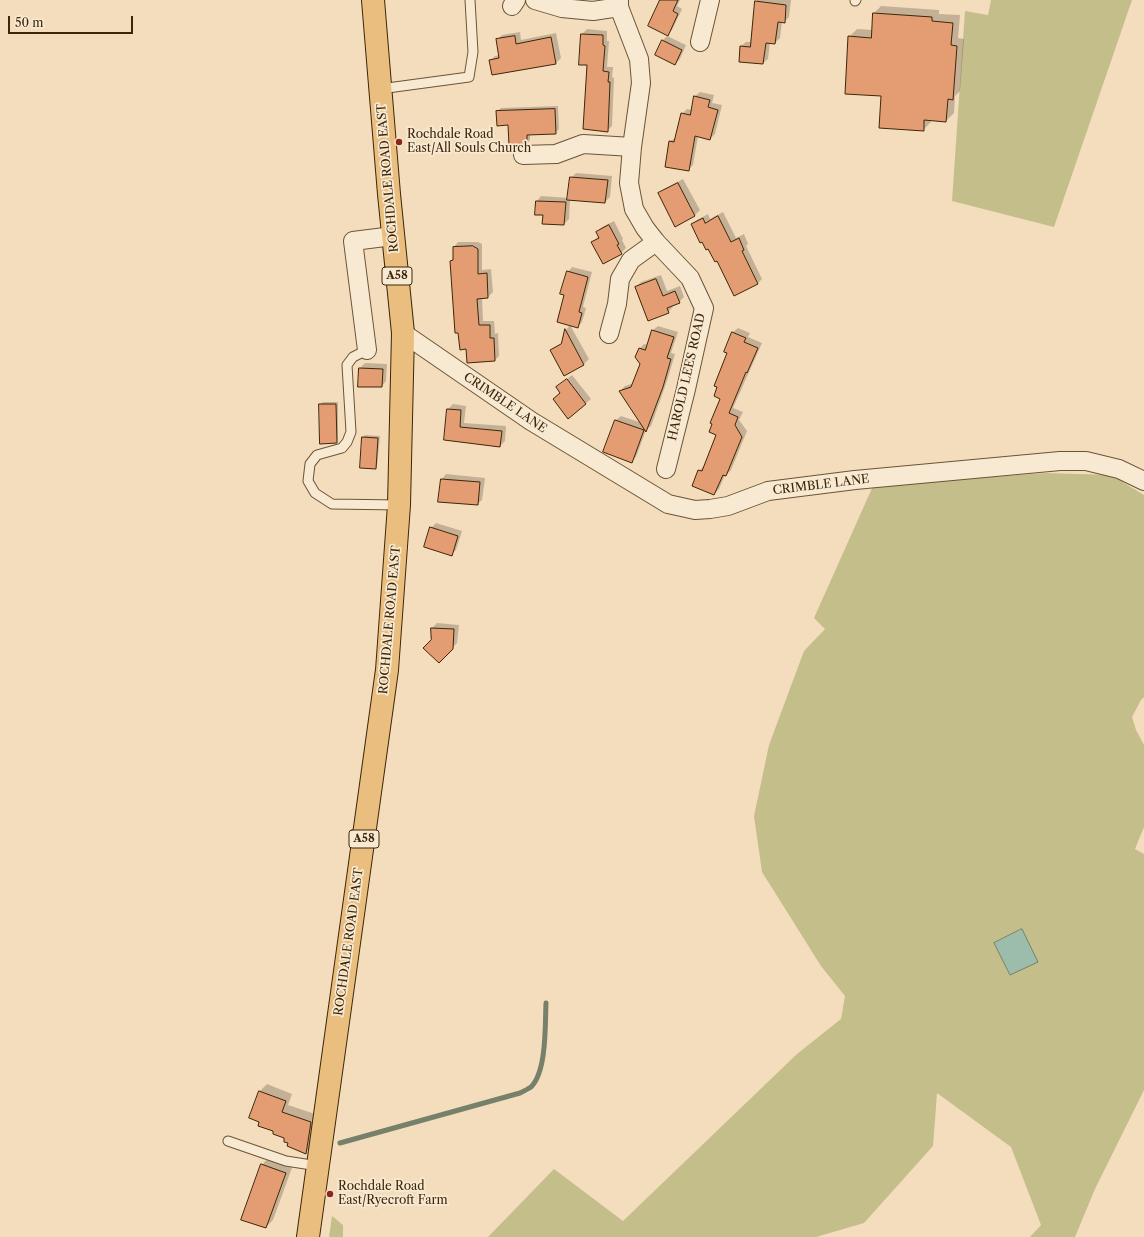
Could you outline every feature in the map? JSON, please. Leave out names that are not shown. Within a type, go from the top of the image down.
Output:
[{"type":"highway","name":"ROCHDALE ROAD EAST","points":[[308,1237],[387,670],[399,505],[403,333],[393,236],[373,0]]},
{"type":"street","points":[[535,0],[562,8],[593,11],[619,3]]},
{"type":"street","points":[[700,42],[710,0]]},
{"type":"street","name":"HAROLD LEES ROAD","points":[[619,3],[639,59],[640,83],[629,183],[634,209],[645,228],[690,278],[710,307],[686,389],[666,469]]},
{"type":"street","points":[[523,155],[556,154],[583,144],[632,148]]},
{"type":"street","points":[[367,350],[353,241],[393,236]]},
{"type":"street","points":[[609,334],[617,304],[620,278],[631,260],[656,242]]},
{"type":"street","name":"CRIMBLE LANE","points":[[403,333],[531,421],[668,504],[695,510],[728,506],[768,491],[855,480],[1060,461],[1086,461],[1119,469],[1144,480]]},
{"type":"lane","points":[[380,89],[469,77],[472,52],[470,0]]},
{"type":"lane","points":[[367,350],[353,357],[347,364],[351,432],[347,442],[342,448],[318,455],[310,464],[308,481],[316,493],[332,504],[399,505]]},
{"type":"lane","points":[[228,1141],[286,1161],[318,1166]]},
{"type":"shaded area","points":[[991,0],[1132,0],[1054,227],[952,201],[965,11],[988,15]]},
{"type":"shaded area","points":[[1045,473],[1111,475],[1144,495],[1144,697],[1132,717],[1136,730],[1144,745],[1144,827],[1135,849],[1144,854],[1144,1090],[1095,1189],[1075,1237],[1030,1237],[1041,1225],[1011,1147],[937,1093],[933,1146],[864,1223],[816,1237],[488,1237],[554,1169],[623,1221],[797,1054],[841,1019],[845,996],[821,966],[762,872],[754,816],[769,745],[804,651],[825,629],[814,618],[873,486]],"holes":[[[1022,929],[1010,975],[995,943]]]},
{"type":"shaded area","points":[[1022,929],[1038,962],[1010,975],[994,943]]},
{"type":"shaded area","points":[[332,1216],[343,1225],[343,1237],[329,1237]]},
{"type":"building","points":[[660,0],[678,0],[673,11],[678,14],[668,36],[648,26]]},
{"type":"building","points":[[755,1],[786,5],[785,23],[778,22],[775,44],[766,43],[763,64],[739,62],[740,46],[750,47]]},
{"type":"building","points":[[873,13],[932,17],[932,21],[953,23],[951,45],[957,46],[953,100],[948,99],[946,122],[924,120],[924,131],[879,128],[881,96],[845,94],[848,36],[871,38]]},
{"type":"building","points":[[581,34],[603,35],[603,45],[605,46],[603,71],[609,72],[608,82],[610,82],[608,132],[583,129],[587,65],[579,65]]},
{"type":"building","points":[[515,36],[516,44],[551,37],[556,64],[492,75],[489,60],[499,58],[496,39]]},
{"type":"building","points":[[662,40],[682,50],[675,65],[655,55]]},
{"type":"building","points":[[694,96],[710,100],[708,107],[718,110],[710,140],[695,136],[689,171],[665,167],[669,141],[674,142],[681,113],[690,115]]},
{"type":"building","points":[[555,109],[556,134],[527,135],[527,144],[509,145],[508,125],[497,126],[496,111]]},
{"type":"building","points":[[570,177],[608,180],[605,203],[567,200]]},
{"type":"building","points":[[678,183],[695,216],[675,227],[658,193]]},
{"type":"building","points":[[536,201],[566,202],[564,225],[542,224],[543,215],[535,215]]},
{"type":"building","points":[[718,216],[731,242],[739,238],[744,250],[742,251],[758,284],[734,296],[717,261],[715,262],[708,249],[706,250],[702,242],[700,243],[691,224],[703,218],[705,223]]},
{"type":"building","points":[[609,225],[619,244],[617,245],[622,254],[603,264],[591,242],[599,238],[596,232]]},
{"type":"building","points":[[473,246],[478,249],[478,274],[487,273],[488,298],[477,299],[479,325],[490,325],[490,338],[494,338],[495,361],[467,363],[466,349],[460,350],[458,333],[455,333],[450,261],[453,260],[453,247]]},
{"type":"building","points":[[567,271],[588,277],[579,312],[582,313],[578,328],[557,322],[564,295],[560,294]]},
{"type":"building","points":[[656,279],[663,296],[675,291],[680,303],[667,308],[669,313],[648,321],[635,287]]},
{"type":"building","points":[[565,329],[584,365],[564,376],[550,350],[561,344]]},
{"type":"building","points":[[652,330],[674,337],[667,358],[671,359],[663,387],[646,432],[619,391],[631,387],[640,364],[635,357],[639,348],[645,350]]},
{"type":"building","points":[[732,332],[746,338],[744,342],[758,348],[729,413],[738,417],[735,425],[742,437],[726,476],[723,475],[714,495],[692,486],[698,470],[702,471],[716,435],[709,432],[712,424],[710,423],[720,399],[714,396],[717,387],[714,386],[727,353],[724,352]]},
{"type":"building","points":[[359,368],[383,369],[382,387],[358,387]]},
{"type":"building","points":[[567,379],[586,404],[568,419],[553,399],[560,393],[556,387]]},
{"type":"building","points":[[319,404],[336,404],[337,443],[320,444]]},
{"type":"building","points":[[447,409],[461,410],[460,427],[502,431],[500,447],[444,440]]},
{"type":"building","points":[[615,420],[644,430],[632,463],[603,452]]},
{"type":"building","points":[[362,437],[378,438],[376,469],[360,468]]},
{"type":"building","points":[[441,479],[480,482],[478,505],[438,502]]},
{"type":"building","points":[[430,527],[458,536],[452,556],[424,547]]},
{"type":"building","points":[[431,628],[454,629],[453,649],[439,663],[423,648],[431,640]]},
{"type":"building","points":[[259,1091],[286,1101],[282,1112],[311,1122],[306,1154],[287,1146],[288,1143],[284,1142],[284,1138],[273,1134],[273,1131],[258,1126],[259,1122],[249,1118]]},
{"type":"building","points":[[261,1164],[286,1173],[266,1228],[241,1220]]},
{"type":"waterway","points":[[340,1143],[520,1093],[531,1087],[536,1080],[543,1059],[546,1003]]},
{"type":"place","name":"Rochdale Road East/All Souls Church","points":[[399,142]]},
{"type":"place","name":"Rochdale Road East/Ryecroft Farm","points":[[330,1194]]}]
